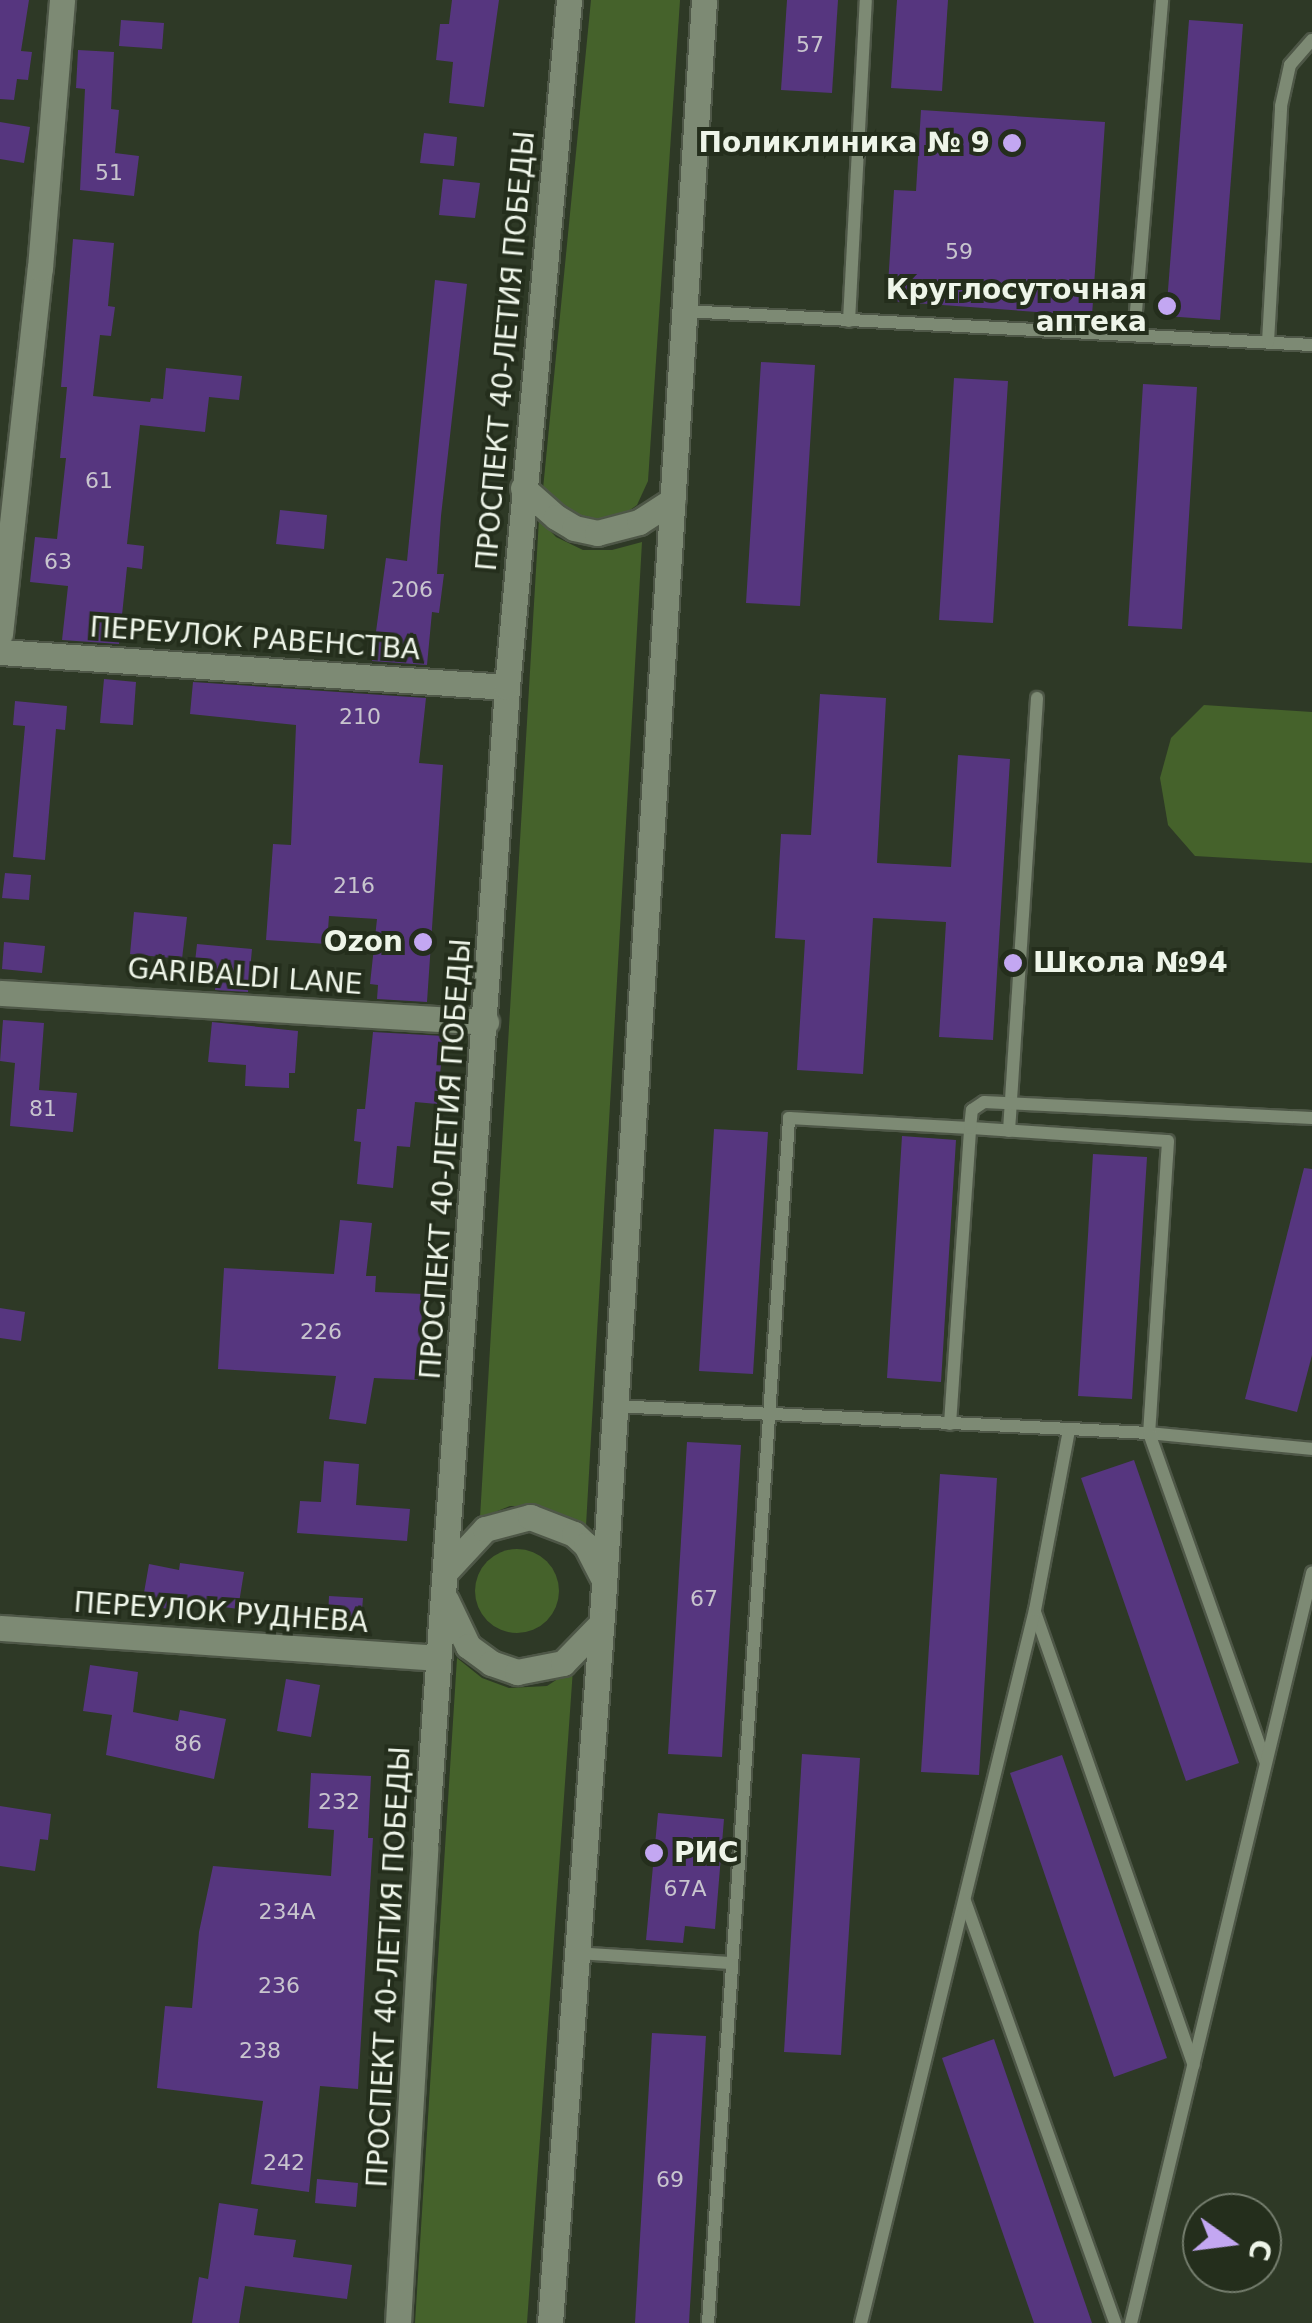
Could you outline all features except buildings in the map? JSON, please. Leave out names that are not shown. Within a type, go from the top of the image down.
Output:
[{"type":"main road","points":[[0,634],[40,268],[62,0]]},
{"type":"main road","name":"ПРОСПЕКТ 40-ЛЕТИЯ ПОБЕДЫ","points":[[398,2323],[438,1658],[446,1600],[507,687],[569,0]]},
{"type":"main road","points":[[550,2323],[604,1580],[704,0]]},
{"type":"main road","points":[[523,488],[556,518],[597,532],[639,522],[674,500]]},
{"type":"main road","name":"ПЕРЕУЛОК РАВЕНСТВА","points":[[0,652],[507,687]]},
{"type":"main road","name":"GARIBALDI LANE","points":[[0,992],[486,1022]]},
{"type":"main road","points":[[448,1570],[486,1528],[510,1518],[530,1517],[574,1534],[586,1544],[604,1580]]},
{"type":"main road","points":[[446,1600],[468,1646],[490,1664],[516,1672],[563,1663],[601,1624]]},
{"type":"main road","name":"ПЕРЕУЛОК РУДНЕВА","points":[[0,1628],[438,1658]]},
{"type":"lane","points":[[849,320],[866,0]]},
{"type":"lane","points":[[1134,335],[1162,0]]},
{"type":"lane","points":[[1268,342],[1282,106],[1290,66],[1312,40]]},
{"type":"lane","points":[[684,311],[1312,345]]},
{"type":"lane","points":[[1008,1130],[1037,698]]},
{"type":"lane","points":[[950,1424],[970,1128],[976,1104],[1312,1118]]},
{"type":"lane","points":[[708,2323],[790,1118],[1168,1141],[1149,1434],[1265,1761]]},
{"type":"lane","points":[[614,1406],[1149,1434],[1312,1450]]},
{"type":"lane","points":[[861,2323],[1035,1610],[1069,1430]]},
{"type":"lane","points":[[1131,2323],[1312,1573]]},
{"type":"lane","points":[[1035,1610],[1195,2069]]},
{"type":"lane","points":[[964,1899],[1115,2323]]},
{"type":"lane","points":[[576,1953],[732,1964]]},
{"type":"green space","points":[[591,0],[680,0],[648,481],[637,505],[619,518],[598,520],[575,516],[554,505],[543,489]]},
{"type":"green space","points":[[539,519],[556,537],[583,550],[612,550],[642,542],[586,1526],[537,1506],[510,1506],[480,1518]]},
{"type":"green space","points":[[1204,705],[1312,712],[1312,863],[1195,856],[1168,825],[1160,778],[1171,738]]},
{"type":"green space","points":[[517,1549],[533,1552],[547,1561],[556,1575],[556,1607],[547,1621],[533,1630],[517,1633],[501,1630],[487,1621],[478,1607],[475,1591],[478,1575],[487,1561],[501,1552]]},
{"type":"green space","points":[[457,1658],[482,1678],[509,1688],[547,1686],[573,1669],[527,2323],[415,2323]]},
{"type":"place","name":"Поликлиника № 9","points":[[1012,143]]},
{"type":"place","name":"Круглосуточная аптека","points":[[1167,306]]},
{"type":"place","name":"Ozon","points":[[423,942]]},
{"type":"place","name":"Школа №94","points":[[1013,963]]},
{"type":"place","name":"РИС","points":[[654,1853]]}]
